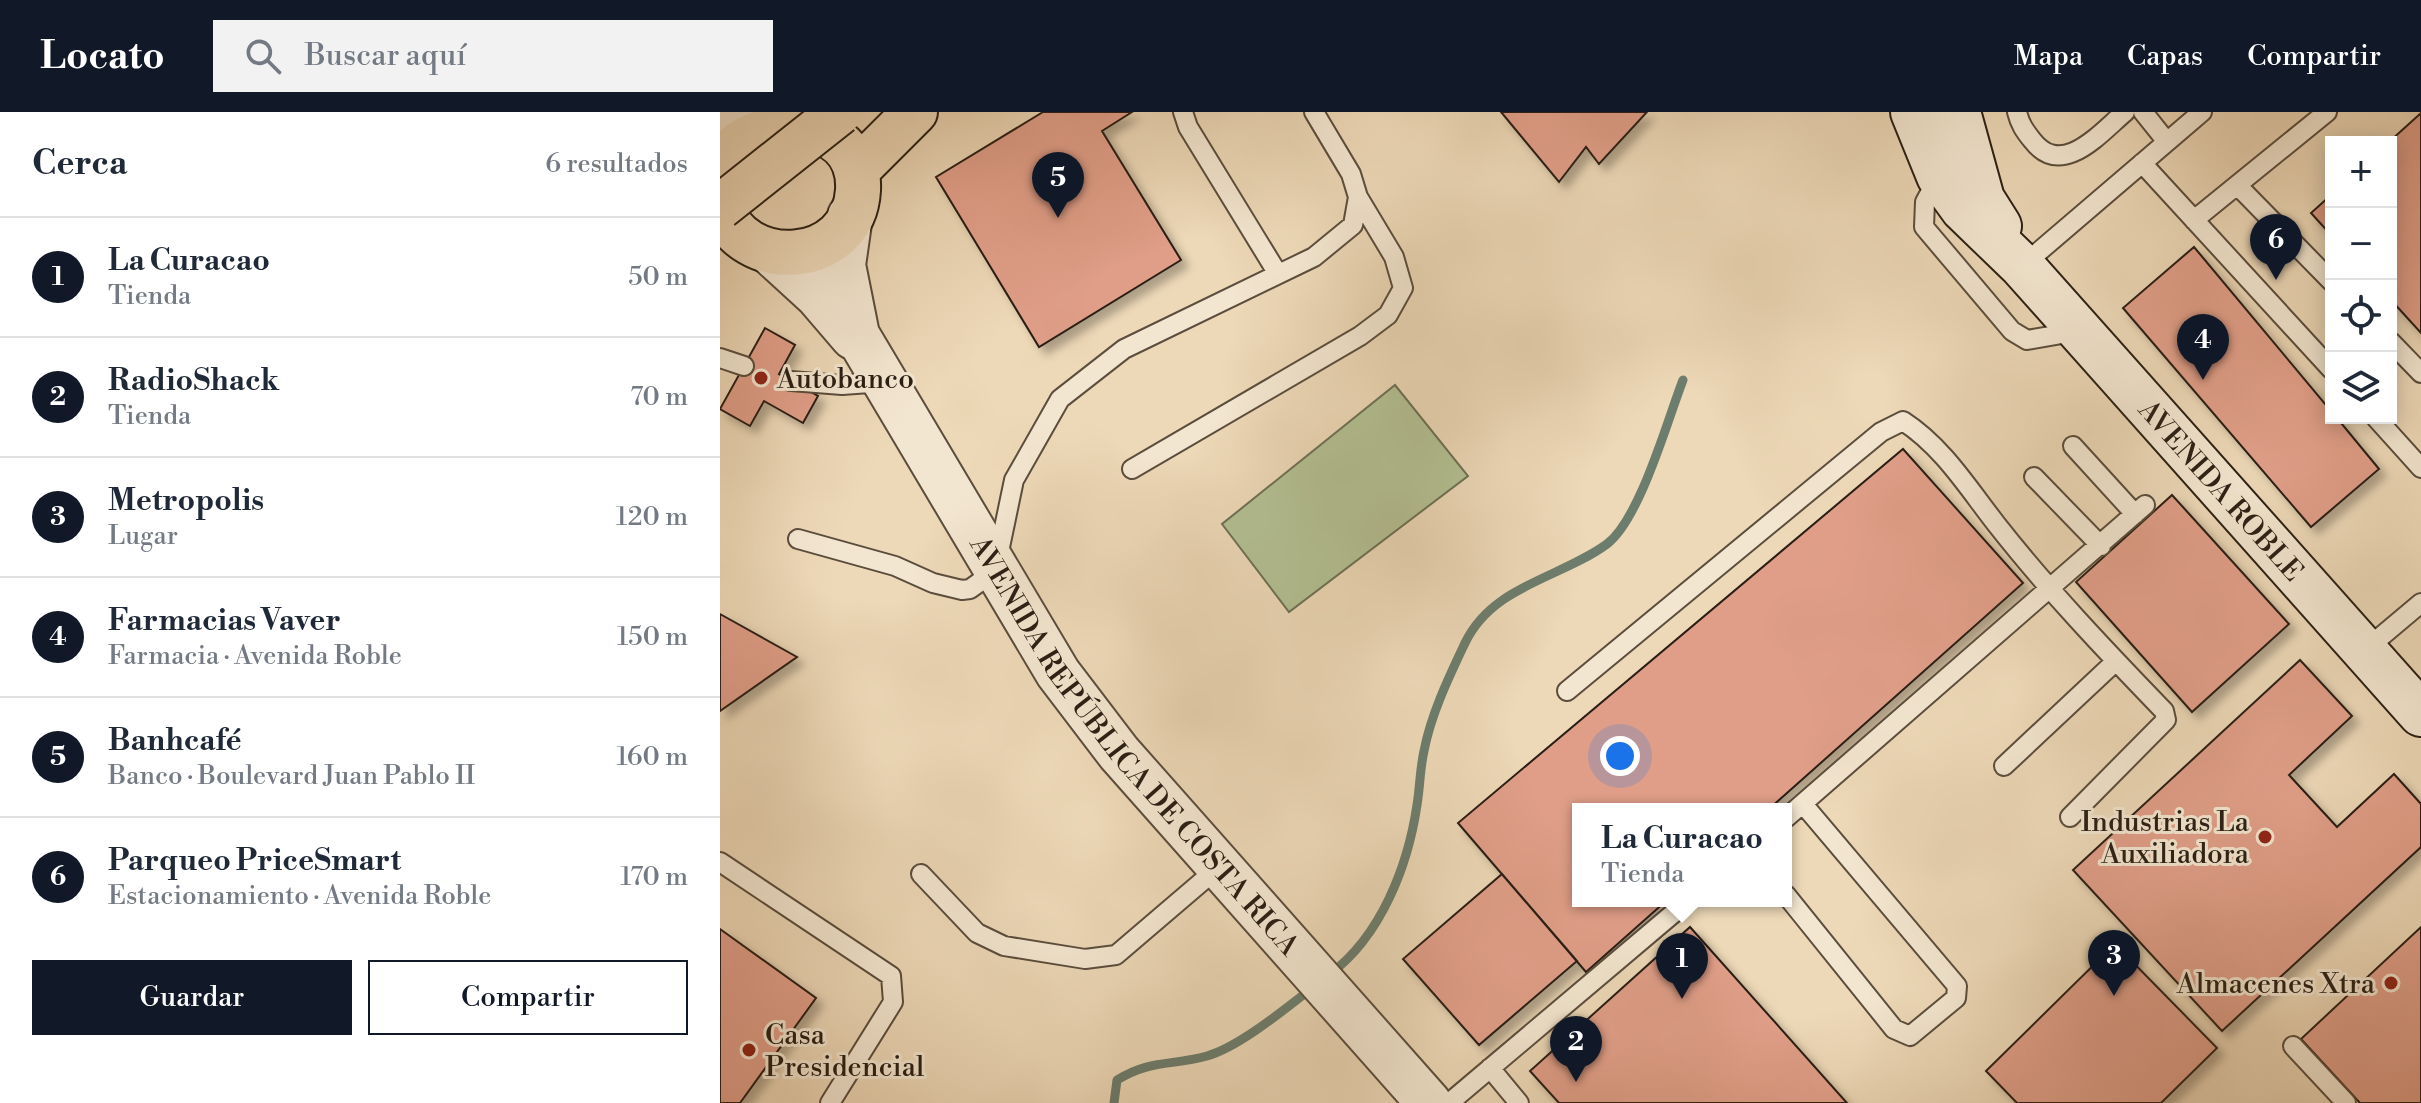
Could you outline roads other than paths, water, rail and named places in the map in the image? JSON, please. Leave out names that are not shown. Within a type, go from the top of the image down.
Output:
[{"type":"main road","points":[[758,124],[814,118],[835,130],[849,148],[857,170],[858,194],[850,216],[836,235],[817,249],[795,255],[747,253],[720,206],[840,112]]},
{"type":"main road","points":[[857,170],[915,112]]},
{"type":"street","name":"AVENIDA ROBLE","points":[[1913,112],[1939,176],[1963,209],[2022,266],[2421,714]]},
{"type":"street","name":"AVENIDA ROBLE","points":[[1958,112],[1982,199],[2022,266]]},
{"type":"street","name":"AVENIDA REPÚBLICA DE COSTA RICA","points":[[850,216],[843,265],[857,335],[1058,673],[1119,753],[1429,1103]]},
{"type":"street","name":"AVENIDA REPÚBLICA DE COSTA RICA","points":[[747,253],[825,304],[880,373]]},
{"type":"lane","points":[[1183,112],[1188,127],[1278,274]]},
{"type":"lane","points":[[1132,469],[1360,336],[1388,315],[1403,288],[1394,257],[1358,197],[1351,174],[1314,112]]},
{"type":"lane","points":[[2017,112],[2020,124],[2039,149],[2059,157],[2074,155],[2124,112]]},
{"type":"lane","points":[[2143,112],[2167,142]]},
{"type":"lane","points":[[2022,266],[2202,112]]},
{"type":"lane","points":[[2194,220],[2327,112]]},
{"type":"lane","points":[[2142,163],[2325,362]]},
{"type":"lane","points":[[1939,176],[1925,202],[1924,227],[2012,331],[2027,340],[2080,331]]},
{"type":"lane","points":[[2237,185],[2330,280]]},
{"type":"lane","points":[[798,539],[895,566],[933,583],[970,589],[995,571],[1014,480],[1060,399],[1124,349],[1314,257],[1353,225],[1358,197]]},
{"type":"lane","points":[[2397,348],[2421,373]]},
{"type":"lane","points":[[720,358],[744,366]]},
{"type":"lane","points":[[791,381],[842,385],[880,373]]},
{"type":"lane","points":[[1567,691],[1881,432],[1903,421],[1922,434],[2116,661],[2164,711],[2166,720],[2070,817]]},
{"type":"lane","points":[[2381,424],[2421,468]]},
{"type":"lane","points":[[1792,813],[2140,510],[2073,446]]},
{"type":"lane","points":[[2034,477],[2101,546]]},
{"type":"lane","points":[[2364,651],[2421,603]]},
{"type":"lane","points":[[2004,766],[2116,661]]},
{"type":"lane","points":[[1792,902],[1894,1029],[1910,1036],[1956,998],[1957,986],[1803,804]]},
{"type":"lane","points":[[720,862],[891,976],[893,1002],[830,1103]]},
{"type":"lane","points":[[921,874],[977,933],[1004,946],[1085,959],[1116,955],[1231,880]]},
{"type":"lane","points":[[1449,1103],[1681,907]]},
{"type":"lane","points":[[2293,1046],[2346,1103]]},
{"type":"lane","points":[[1490,1068],[1519,1103]]},
{"type":"waterway","points":[[1330,974],[1348,958],[1378,920],[1399,875],[1413,828],[1427,737],[1465,643],[1492,608],[1528,585],[1588,556],[1607,544],[1619,531],[1641,492],[1683,380]]},
{"type":"waterway","points":[[1114,1103],[1117,1080],[1129,1073],[1207,1056],[1233,1045],[1312,988]]},
{"type":"place","name":"Banhcafé","points":[[1058,218]]},
{"type":"place","name":"Parqueo PriceSmart","points":[[2276,280]]},
{"type":"place","name":"Autobanco","points":[[761,378]]},
{"type":"place","name":"Farmacias Vaver","points":[[2203,380]]},
{"type":"place","name":"Industrias La Auxiliadora","points":[[2265,837]]},
{"type":"place","name":"Almacenes Xtra","points":[[2391,983]]},
{"type":"place","name":"Metropolis","points":[[2114,996]]},
{"type":"place","name":"La Curacao","points":[[1682,999]]},
{"type":"place","name":"Casa Presidencial","points":[[749,1050]]},
{"type":"place","name":"RadioShack","points":[[1576,1082]]}]
